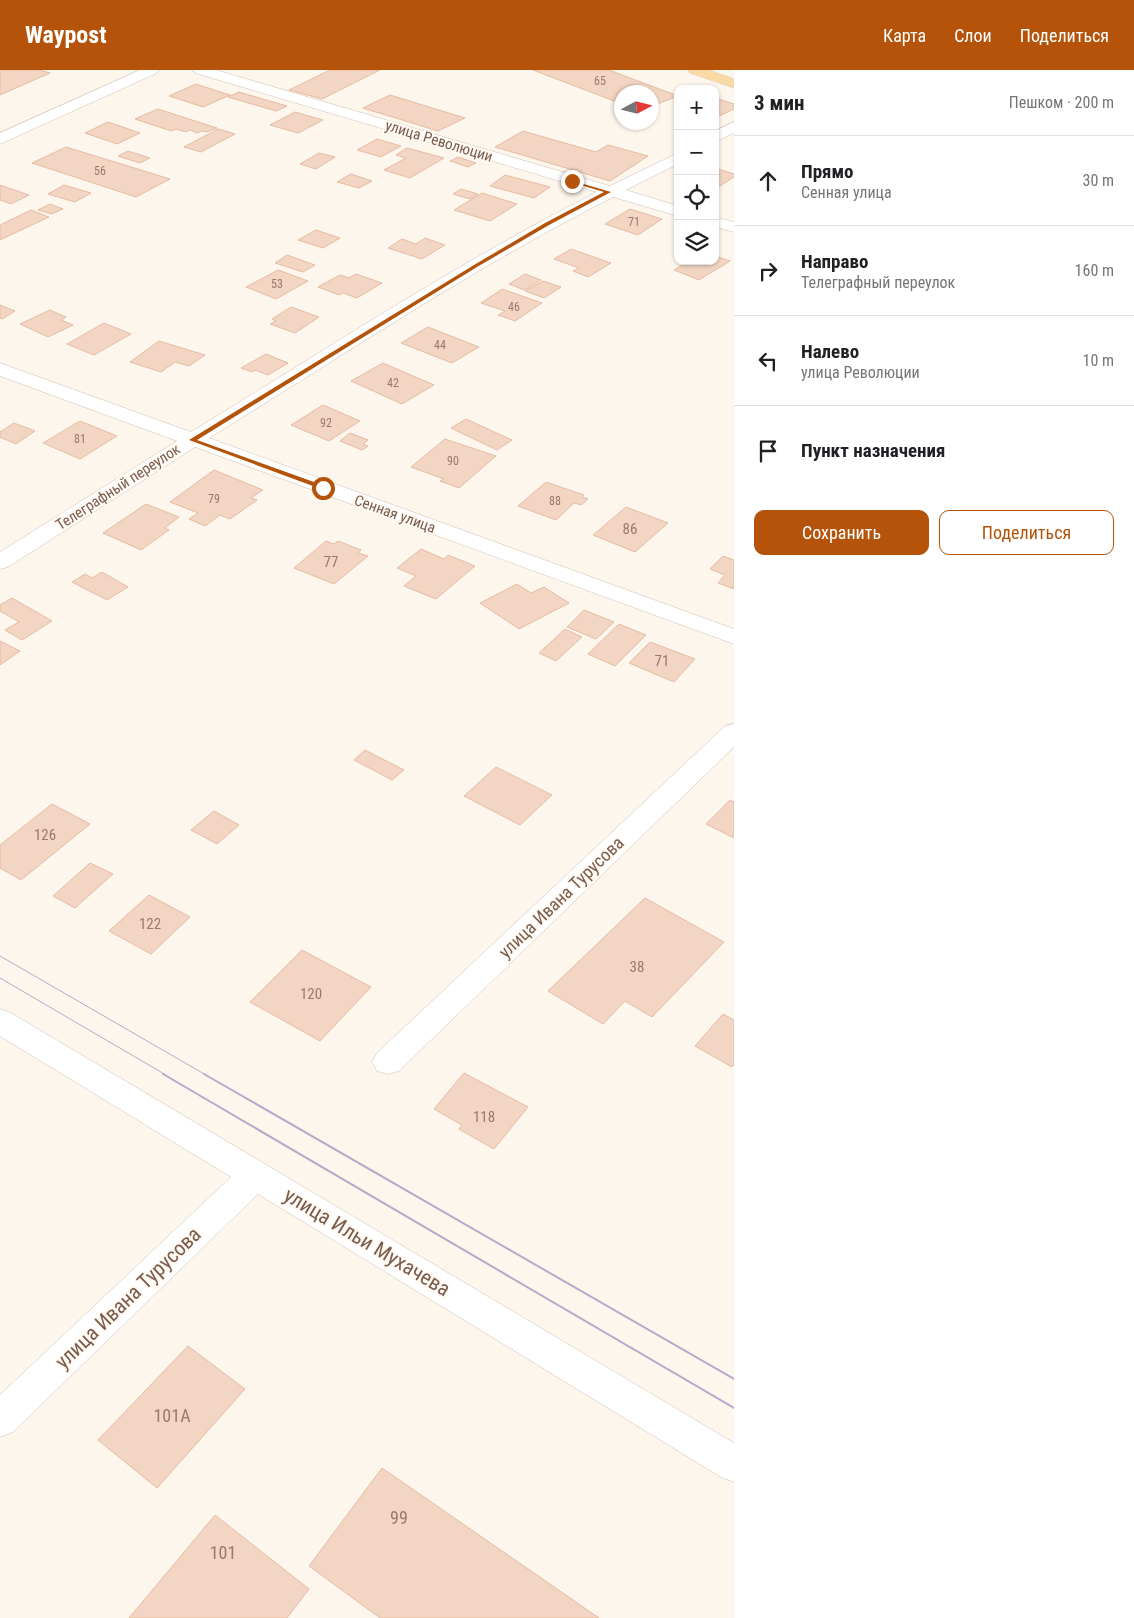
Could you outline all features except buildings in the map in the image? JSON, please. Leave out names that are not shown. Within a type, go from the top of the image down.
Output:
[{"type":"main road","points":[[695,70],[734,84]]},
{"type":"street","points":[[0,139],[152,70]]},
{"type":"street","name":"улица Революции","points":[[200,70],[674,210]]},
{"type":"street","points":[[719,135],[734,127]]},
{"type":"street","name":"Телеграфный переулок","points":[[0,562],[192,440],[475,266],[547,224],[674,160]]},
{"type":"street","points":[[719,223],[734,227]]},
{"type":"street","name":"Сенная улица","points":[[0,369],[734,637]]},
{"type":"street","name":"улица Ивана Турусова","points":[[388,1062],[734,732]]},
{"type":"street","name":"улица Ильи Мухачева","points":[[0,1021],[734,1464]]},
{"type":"street","name":"улица Ивана Турусова","points":[[0,1420],[256,1175]]},
{"type":"tram line","points":[[0,956],[206,1075]]},
{"type":"tram line","points":[[0,978],[166,1075]]},
{"type":"tram line","points":[[163,1074],[734,1408]]},
{"type":"tram line","points":[[204,1074],[734,1379]]},
{"type":"route","points":[[323,488],[192,440],[475,266],[547,224],[609,192],[572,181]]}]
